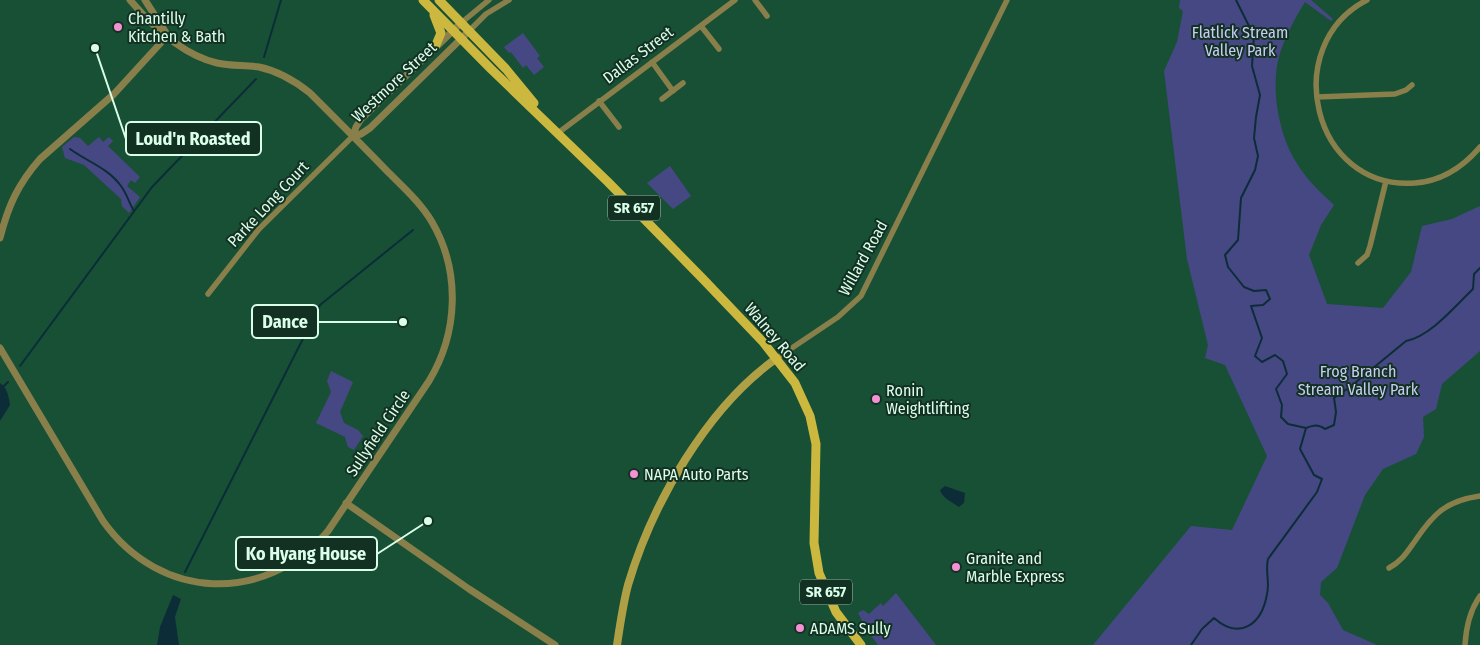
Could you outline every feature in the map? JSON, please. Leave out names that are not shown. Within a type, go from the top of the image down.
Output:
[{"type":"main road","name":"Walney Road","points":[[422,0],[558,132],[697,272],[777,358],[800,393],[814,431],[816,453],[814,543],[819,573],[836,612],[861,645]]},
{"type":"main road","name":"Walney Road","points":[[439,0],[506,69],[558,132]]},
{"type":"main road","points":[[430,8],[438,22],[440,31],[440,38],[435,47]]},
{"type":"main road","name":"Willard Road","points":[[617,645],[632,572],[650,526],[670,486],[694,447],[716,417],[760,370],[777,358]]},
{"type":"street","name":"Sullyfield Circle","points":[[0,348],[103,521],[124,546],[158,570],[187,580],[212,584],[238,583],[266,576],[293,563],[308,551],[328,530],[436,370],[447,342],[453,299],[450,274],[444,250],[432,222],[416,201],[310,93],[291,79],[258,67],[207,60],[189,51],[167,36],[130,0]]},
{"type":"street","name":"Sullyfield Circle","points":[[145,0],[167,36]]},
{"type":"street","name":"Westmore Street","points":[[353,136],[361,119],[453,30],[489,0]]},
{"type":"street","name":"Westmore Street","points":[[353,136],[361,134],[370,128],[487,13],[509,0]]},
{"type":"street","name":"Dallas Street","points":[[558,132],[735,0]]},
{"type":"street","points":[[754,0],[767,16]]},
{"type":"street","name":"Willard Road","points":[[777,358],[838,317],[856,303],[861,296],[1007,0]]},
{"type":"street","points":[[1367,0],[1352,9],[1329,35],[1318,65],[1317,97],[1319,110],[1325,130],[1338,151],[1348,162],[1362,172],[1386,182],[1408,184],[1439,178],[1461,166],[1480,147]]},
{"type":"street","points":[[701,26],[719,49]]},
{"type":"street","points":[[0,238],[14,195],[30,171],[40,159],[118,90],[167,36]]},
{"type":"street","points":[[652,62],[673,91]]},
{"type":"street","points":[[662,99],[683,83]]},
{"type":"street","points":[[1317,97],[1395,94],[1406,90],[1412,85]]},
{"type":"street","points":[[599,101],[618,127]]},
{"type":"street","name":"Parke Long Court","points":[[208,294],[259,228],[353,136]]},
{"type":"street","points":[[1358,263],[1367,255],[1369,250],[1386,182]]},
{"type":"street","points":[[1389,568],[1401,562],[1430,519],[1437,513],[1462,499],[1480,496]]},
{"type":"street","points":[[346,503],[462,584],[555,645]]},
{"type":"street","points":[[1465,645],[1466,626],[1480,596]]},
{"type":"green space","points":[[1180,0],[1311,0],[1333,19],[1331,21],[1305,2],[1283,44],[1277,63],[1276,77],[1277,108],[1284,137],[1304,174],[1334,205],[1321,225],[1309,255],[1327,304],[1383,308],[1411,272],[1422,226],[1452,219],[1480,206],[1480,351],[1442,384],[1436,409],[1423,417],[1424,437],[1416,454],[1383,469],[1365,495],[1337,568],[1321,582],[1320,595],[1328,603],[1343,630],[1377,645],[1093,645],[1191,526],[1232,530],[1267,456],[1225,365],[1205,358],[1208,345],[1187,259],[1164,71],[1177,42],[1183,11],[1179,8]]},
{"type":"green space","points":[[523,33],[540,56],[537,58],[544,67],[534,75],[526,65],[523,68],[511,52],[509,53],[504,47]]},
{"type":"green space","points":[[74,137],[80,138],[88,146],[99,137],[103,142],[109,137],[113,141],[108,146],[140,177],[135,183],[131,180],[127,186],[140,197],[129,213],[122,206],[121,199],[84,165],[65,158],[62,147]]},
{"type":"green space","points":[[670,166],[691,196],[673,209],[647,183]]},
{"type":"green space","points":[[331,371],[353,382],[340,412],[344,423],[358,430],[363,436],[354,450],[348,447],[345,437],[316,423],[331,392],[327,381]]},
{"type":"green space","points":[[896,593],[936,645],[878,645],[858,613],[863,610],[869,614],[881,603],[883,606]]},
{"type":"water","points":[[0,383],[6,390],[10,405],[0,421]]},
{"type":"water","points":[[945,486],[965,493],[964,503],[959,507],[945,498],[940,490]]},
{"type":"water","points":[[173,595],[181,599],[175,617],[179,645],[157,645],[160,627]]},
{"type":"waterway","points":[[264,57],[281,0]]},
{"type":"waterway","points":[[1191,645],[1202,629],[1214,618],[1224,625],[1233,628],[1248,626],[1255,621],[1260,614],[1267,594],[1268,559],[1317,492],[1322,479],[1314,475],[1300,449],[1306,428],[1288,424],[1281,417],[1282,405],[1276,389],[1287,374],[1283,361],[1275,355],[1262,362],[1255,356],[1262,338],[1251,306],[1263,305],[1270,299],[1266,290],[1254,291],[1244,287],[1228,267],[1225,255],[1238,240],[1241,198],[1255,170],[1258,156],[1254,138],[1260,95],[1252,66],[1254,36],[1236,0]]},
{"type":"waterway","points":[[20,366],[152,187],[256,79]]},
{"type":"waterway","points":[[70,149],[110,174],[123,189],[134,211]]},
{"type":"waterway","points":[[185,572],[320,305],[413,230]]},
{"type":"waterway","points":[[1306,428],[1320,426],[1325,429],[1334,425],[1336,412],[1334,398],[1406,341],[1424,333],[1442,320],[1473,289],[1474,274],[1480,268]]},
{"type":"waterway","points":[[4,386],[8,382]]},
{"type":"place","name":"Chantilly Kitchen & Bath","points":[[118,27]]},
{"type":"place","name":"Loud'n Roasted","points":[[95,48]]},
{"type":"place","name":"Dance","points":[[403,322]]},
{"type":"place","name":"Ronin Weightlifting","points":[[876,399]]},
{"type":"place","name":"NAPA Auto Parts","points":[[634,474]]},
{"type":"place","name":"Ko Hyang House","points":[[428,521]]},
{"type":"place","name":"Granite and Marble Express","points":[[956,567]]},
{"type":"place","name":"ADAMS Sully","points":[[800,628]]},
{"type":"park label","name":"Flatlick Stream Valley Park","points":[[1240,41]]},
{"type":"park label","name":"Frog Branch Stream Valley Park","points":[[1358,380]]}]
